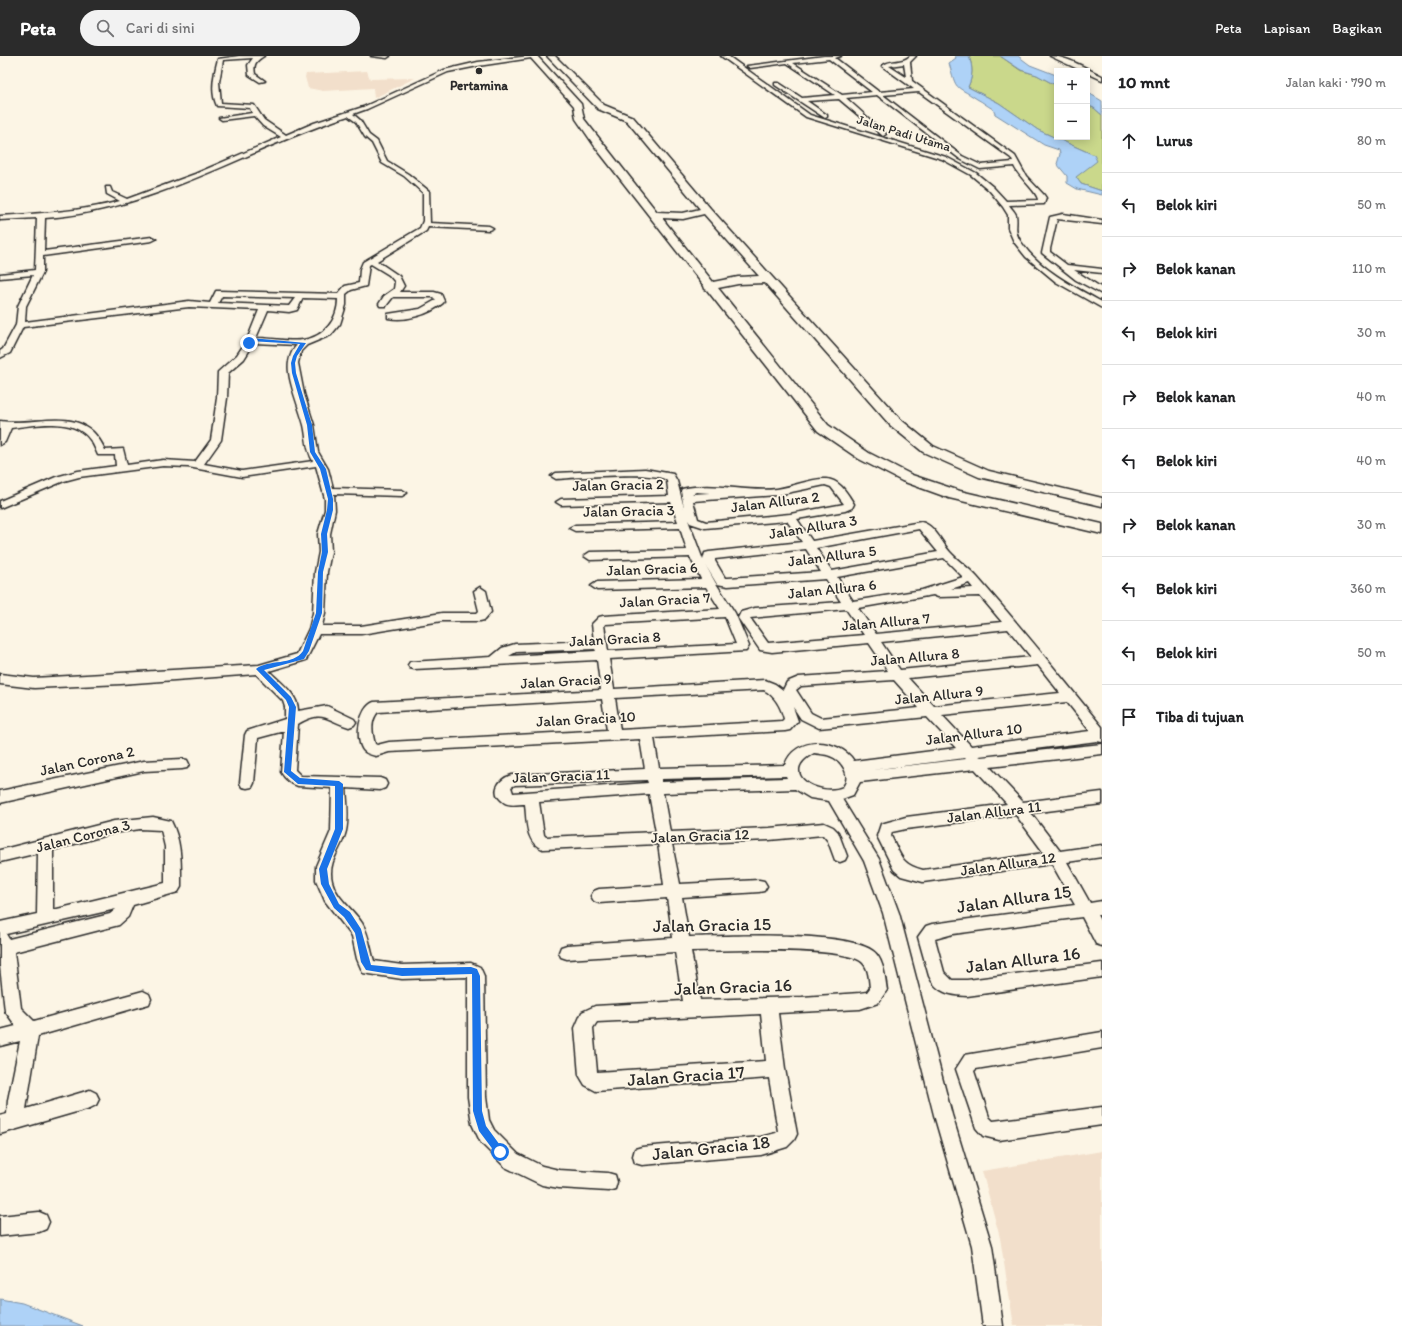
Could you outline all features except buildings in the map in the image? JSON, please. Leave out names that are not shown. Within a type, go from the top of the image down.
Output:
[{"type":"street","points":[[374,56],[388,56]]},
{"type":"street","points":[[551,56],[601,107],[630,119],[706,210],[895,422],[928,449],[984,474],[1102,502]]},
{"type":"street","name":"Jalan Padi Utama","points":[[724,56],[808,116],[954,162],[973,174],[1005,203],[1018,212],[1010,220],[1013,234],[1017,242],[1057,279],[1102,305]]},
{"type":"street","points":[[750,66],[840,56]]},
{"type":"street","points":[[913,56],[907,62],[885,66],[1010,155],[1016,164],[1016,168],[1040,193],[1042,198],[1041,202]]},
{"type":"street","points":[[1053,56],[1080,68]]},
{"type":"street","points":[[259,57],[252,61],[250,66],[252,75],[262,81]]},
{"type":"street","points":[[259,57],[221,59],[216,87],[219,105],[252,106],[259,121],[268,129],[286,137]]},
{"type":"street","points":[[0,218],[41,216],[85,211],[126,201],[197,175],[286,137],[365,108],[419,82],[456,68],[534,57],[578,106],[580,119],[709,287],[823,428],[857,453],[907,478],[972,500],[1102,529]]},
{"type":"street","points":[[830,57],[959,156],[980,167],[1016,164]]},
{"type":"street","points":[[741,59],[763,75]]},
{"type":"street","points":[[788,62],[840,96],[883,134]]},
{"type":"street","points":[[907,62],[909,82]]},
{"type":"street","points":[[1090,72],[1102,78]]},
{"type":"street","points":[[770,79],[822,115],[959,156]]},
{"type":"street","points":[[802,100],[919,90]]},
{"type":"street","points":[[0,679],[34,683],[259,669],[302,657],[315,629],[319,613],[321,572],[325,552],[324,534],[330,510],[328,491],[323,469],[318,463],[313,452],[309,425],[294,373],[293,363],[295,356],[297,350],[304,343],[328,333],[333,328],[339,316],[344,290],[363,284],[364,267],[389,248],[416,233],[425,225],[427,221],[427,192],[406,175],[384,162],[376,142],[367,136],[358,121],[348,113]]},
{"type":"street","points":[[222,118],[256,114]]},
{"type":"street","points":[[108,188],[109,193],[126,201]]},
{"type":"street","points":[[1005,203],[1041,202]]},
{"type":"street","points":[[1018,212],[1041,202]]},
{"type":"street","points":[[655,215],[683,216],[706,210]]},
{"type":"street","points":[[0,355],[7,351],[20,325],[22,306],[39,272],[41,216]]},
{"type":"street","points":[[1064,267],[1102,272],[1101,291],[1064,267],[1046,253],[1054,217],[1057,216],[1102,222]]},
{"type":"street","points":[[425,225],[489,228]]},
{"type":"street","points":[[39,254],[152,239]]},
{"type":"street","points":[[371,261],[384,267],[398,280],[400,287],[392,295],[385,298],[383,304]]},
{"type":"street","points":[[0,276],[39,272]]},
{"type":"street","points":[[709,287],[729,281],[748,279],[768,280]]},
{"type":"street","points":[[214,304],[219,292],[342,297]]},
{"type":"street","points":[[391,316],[418,313],[432,308],[440,301],[438,296],[434,294],[392,295]]},
{"type":"street","points":[[20,325],[190,304],[214,304],[264,309],[292,309],[301,295]]},
{"type":"street","points":[[196,466],[216,440],[222,398],[223,372],[241,357],[251,340],[264,309]]},
{"type":"street","points":[[251,340],[304,343]]},
{"type":"street","points":[[0,442],[4,425],[69,422],[84,428],[96,439],[102,453],[119,451],[122,468]]},
{"type":"street","points":[[0,505],[60,479],[78,474],[122,468],[163,463],[196,466],[242,474],[318,463]]},
{"type":"street","points":[[556,476],[645,472],[669,476],[672,480],[675,499],[694,553],[709,583],[729,612]]},
{"type":"street","name":"Jalan Allura 2","points":[[825,482],[835,486],[847,501],[848,506],[790,517],[705,525],[694,521],[690,514],[687,498],[777,492],[825,482]]},
{"type":"street","points":[[328,491],[402,492]]},
{"type":"street","name":"Jalan Gracia 2","points":[[561,502],[675,499]]},
{"type":"street","points":[[790,517],[811,545],[897,675],[966,752],[978,762],[1019,808],[1056,857],[1102,939]]},
{"type":"street","name":"Jalan Gracia 3","points":[[575,528],[684,525]]},
{"type":"street","name":"Jalan Allura 3","points":[[721,581],[709,561],[709,556],[811,545],[921,525],[927,529],[946,554]]},
{"type":"street","points":[[590,556],[694,553]]},
{"type":"street","points":[[946,554],[971,578],[1041,660],[1102,740]]},
{"type":"street","name":"Jalan Allura 5","points":[[721,581],[728,582],[830,575],[946,554]]},
{"type":"street","name":"Jalan Allura 6","points":[[922,594],[971,578]]},
{"type":"street","name":"Jalan Gracia 6","points":[[597,586],[709,583]]},
{"type":"street","points":[[315,629],[331,632],[350,631],[437,618],[480,617],[485,612],[480,592]]},
{"type":"street","name":"Jalan Allura 6","points":[[764,647],[744,618],[745,615],[755,612],[851,605],[922,594],[982,592]]},
{"type":"street","name":"Jalan Gracia 7","points":[[602,650],[597,627],[603,620],[729,612]]},
{"type":"street","name":"Jalan Gracia 8","points":[[414,666],[494,662],[602,650],[737,650],[743,646],[729,612]]},
{"type":"street","name":"Jalan Allura 7","points":[[764,647],[873,639],[1011,625]]},
{"type":"street","points":[[602,650],[614,735]]},
{"type":"street","name":"Jalan Allura 8","points":[[812,720],[806,716],[789,690],[792,685],[799,682],[897,675],[1041,660]]},
{"type":"street","points":[[259,669],[291,702],[292,707],[288,772],[298,781],[339,784],[380,784]]},
{"type":"street","name":"Jalan Gracia 9","points":[[374,707],[609,695],[761,685],[771,686],[777,691],[790,716],[791,721],[785,726]]},
{"type":"street","name":"Jalan Allura 9","points":[[812,720],[819,722],[1070,697]]},
{"type":"street","name":"Jalan Gracia 10","points":[[374,707],[365,720],[369,747],[376,751],[388,747],[785,726]]},
{"type":"street","points":[[247,783],[252,735],[278,728],[302,715],[327,711],[349,722]]},
{"type":"street","points":[[646,733],[694,1008]]},
{"type":"street","name":"Jalan Allura 10","points":[[853,772],[966,752],[1102,740]]},
{"type":"street","name":"Jalan Allura 10","points":[[853,772],[978,762],[1102,740]]},
{"type":"street","points":[[812,748],[826,749],[839,754],[853,772],[852,786],[844,793],[833,796],[819,796],[807,791],[797,784],[790,770],[792,760],[800,752],[812,748]]},
{"type":"street","name":"Jalan Corona 2","points":[[0,797],[144,766],[182,764]]},
{"type":"street","name":"Jalan Gracia 11","points":[[790,770],[654,781],[531,798],[510,799],[505,794],[504,785],[512,780],[654,781],[797,784]]},
{"type":"street","points":[[339,784],[339,829],[323,869],[325,884],[337,906],[347,915],[359,932],[365,962],[369,968],[402,972],[471,970],[474,972],[476,976],[477,1097],[478,1111],[482,1128],[500,1152],[532,1173],[553,1178],[608,1182]]},
{"type":"street","points":[[833,796],[871,859],[891,913],[943,1115],[982,1246],[993,1326]]},
{"type":"street","name":"Jalan Gracia 12","points":[[531,798],[537,838],[543,843],[769,834],[824,829],[829,831],[834,838],[840,856]]},
{"type":"street","name":"Jalan Allura 11","points":[[913,875],[906,872],[899,866],[886,843],[884,836],[886,828],[906,823],[1102,798]]},
{"type":"street","name":"Jalan Corona 3","points":[[0,856],[46,846],[127,823],[143,822],[166,825],[170,835],[173,854],[173,887],[125,900]]},
{"type":"street","points":[[44,918],[46,846]]},
{"type":"street","name":"Jalan Allura 12","points":[[913,875],[933,875],[1102,851]]},
{"type":"street","points":[[599,896],[759,886]]},
{"type":"street","points":[[0,930],[44,918],[125,900],[125,910],[123,914],[113,920],[2,944],[12,990],[13,1011],[31,1030]]},
{"type":"street","name":"Jalan Allura 15","points":[[948,987],[937,976],[926,944],[926,937],[932,931],[1102,908]]},
{"type":"street","name":"Jalan Gracia 15","points":[[567,952],[683,944],[777,943],[858,951],[869,958],[875,971],[879,990],[872,998]]},
{"type":"street","name":"Jalan Allura 16","points":[[948,987],[967,988],[1102,970]]},
{"type":"street","points":[[0,1038],[143,998]]},
{"type":"street","name":"Jalan Gracia 16","points":[[596,1082],[588,1075],[584,1028],[588,1018],[595,1014],[694,1008],[853,1002],[872,998]]},
{"type":"street","points":[[768,1006],[776,1069]]},
{"type":"street","points":[[8,1123],[17,1100],[25,1052],[31,1030]]},
{"type":"street","points":[[1102,1040],[971,1061],[965,1069],[982,1122],[989,1130],[999,1131],[1102,1116]]},
{"type":"street","name":"Jalan Gracia 17","points":[[596,1082],[776,1069]]},
{"type":"street","name":"Jalan Gracia 18","points":[[642,1156],[748,1147],[780,1141],[788,1134],[776,1069]]},
{"type":"street","points":[[8,1123],[90,1099]]},
{"type":"street","points":[[0,1226],[39,1222]]},
{"type":"shaded area","points":[[367,71],[370,79],[415,78],[374,98],[373,88],[323,91],[308,88],[305,77],[306,74]]},
{"type":"shaded area","points":[[1102,1151],[1102,1326],[1014,1326],[1000,1238],[982,1171]]},
{"type":"green space","points":[[969,56],[1000,56],[1020,70],[1037,75],[1054,84],[1054,137],[1038,130],[999,103],[968,87],[972,72]]},
{"type":"green space","points":[[1090,106],[1102,115],[1102,191],[1081,184],[1076,177],[1094,155],[1060,140],[1090,140]]},
{"type":"water","points":[[955,56],[969,56],[972,72],[968,87],[999,103],[1038,130],[1054,137],[1054,140],[1060,140],[1094,155],[1097,161],[1076,177],[1081,184],[1102,191],[1102,195],[1077,189],[1067,183],[1067,176],[1057,164],[1060,154],[1059,150],[1044,145],[995,114],[993,109],[960,89],[955,83],[949,63],[956,58]]},
{"type":"water","points":[[1000,56],[1018,56],[1030,65],[1054,74],[1054,84],[1037,75],[1021,70]]},
{"type":"water","points":[[1090,94],[1102,101],[1102,115],[1090,106]]},
{"type":"water","points":[[0,1299],[22,1303],[83,1326],[0,1326]]},
{"type":"place","name":"Pertamina","points":[[479,71]]},
{"type":"route","points":[[249,343],[251,340],[304,343],[297,350],[295,356],[293,363],[294,373],[309,425],[313,452],[326,477],[330,499],[330,510],[327,517],[324,534],[325,552],[321,572],[319,613],[315,629],[306,651],[302,657],[296,660],[259,669],[291,702],[292,707],[288,772],[298,781],[339,784],[339,829],[338,835],[323,869],[325,884],[337,906],[353,922],[359,932],[365,962],[369,968],[402,972],[471,970],[474,972],[476,976],[478,1111],[482,1128],[500,1152]]}]
